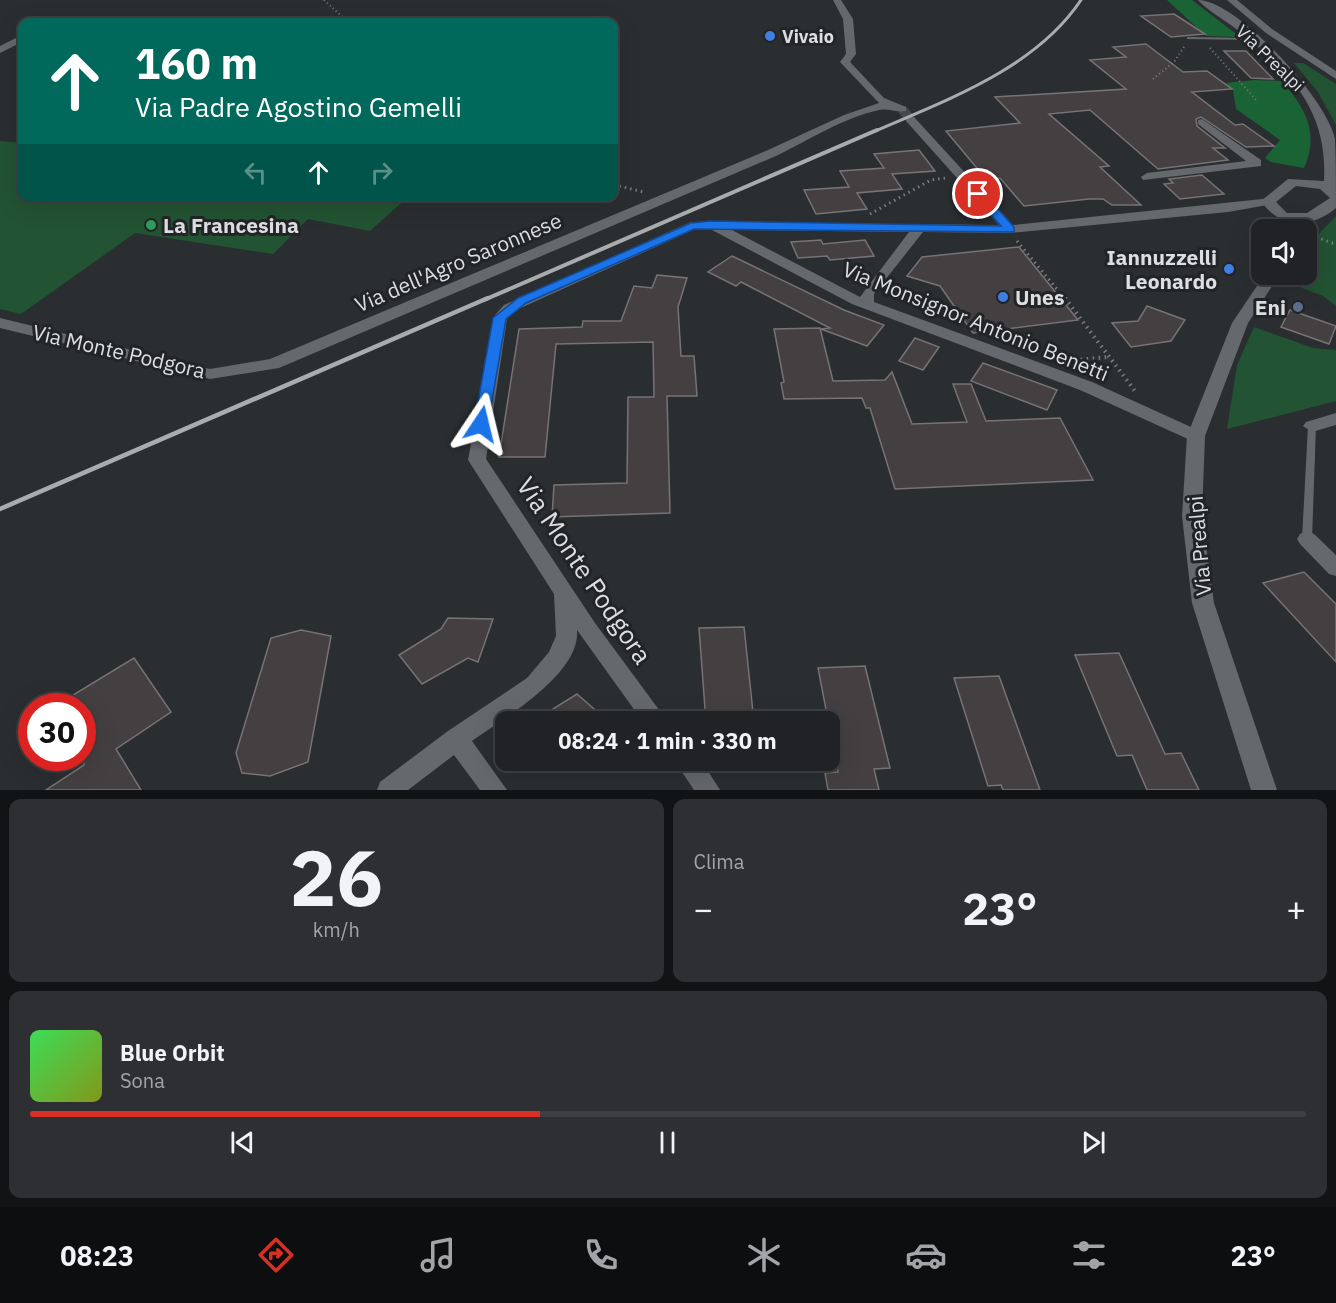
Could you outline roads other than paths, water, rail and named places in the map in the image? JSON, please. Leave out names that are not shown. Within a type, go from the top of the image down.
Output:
[{"type":"street","points":[[837,0],[848,19],[851,54],[846,62],[880,100],[901,111],[1009,229]]},
{"type":"street","name":"Via Prealpi","points":[[1203,0],[1253,39],[1284,67],[1311,99],[1329,136],[1335,197]]},
{"type":"street","points":[[1231,0],[1269,31],[1336,76]]},
{"type":"street","points":[[0,50],[18,40]]},
{"type":"street","name":"Via dell'Agro Saronnese","points":[[239,369],[273,364],[772,153],[878,105],[901,111]]},
{"type":"street","points":[[1147,177],[1257,163],[1202,122]]},
{"type":"street","points":[[1274,208],[1293,182],[1331,161]]},
{"type":"street","points":[[710,224],[1009,229],[1228,208],[1274,208],[1294,218],[1312,218],[1335,197],[1316,183],[1293,182]]},
{"type":"street","points":[[1274,208],[1278,219]]},
{"type":"street","name":"Via Monte Podgora","points":[[649,711],[588,629],[481,468],[477,459],[477,446],[500,318],[504,313],[522,300],[691,226],[710,224]]},
{"type":"street","name":"Via Monsignor Antonio Benetti","points":[[710,224],[857,301],[1086,386],[1196,436]]},
{"type":"street","points":[[867,303],[867,294],[919,228]]},
{"type":"street","name":"Via Prealpi","points":[[1264,790],[1203,603],[1192,516],[1196,436],[1240,322],[1265,285]]},
{"type":"street","name":"Via Monte Podgora","points":[[0,323],[210,374],[239,369]]},
{"type":"street","points":[[1312,426],[1336,419]]},
{"type":"street","points":[[1307,539],[1336,568]]},
{"type":"street","points":[[388,790],[456,739],[535,685],[557,658],[567,636],[564,590]]},
{"type":"street","points":[[456,739],[495,790]]},
{"type":"street","points":[[694,771],[708,790]]},
{"type":"lane","points":[[1189,38],[1253,39]]},
{"type":"lane","points":[[1307,539],[1312,426]]},
{"type":"tunnel","points":[[902,109],[910,119]]},
{"type":"railway","points":[[873,132],[930,108],[1014,64],[1062,24],[1081,0]]},
{"type":"railway","points":[[484,300],[877,130]]},
{"type":"railway","points":[[0,509],[488,298]]},
{"type":"place","name":"Vivaio","points":[[770,36]]},
{"type":"place","name":"La Francesina","points":[[151,225]]},
{"type":"place","name":"Iannuzzelli Leonardo","points":[[1229,269]]},
{"type":"place","name":"Unes","points":[[1003,297]]},
{"type":"place","name":"Eni","points":[[1298,307]]}]
